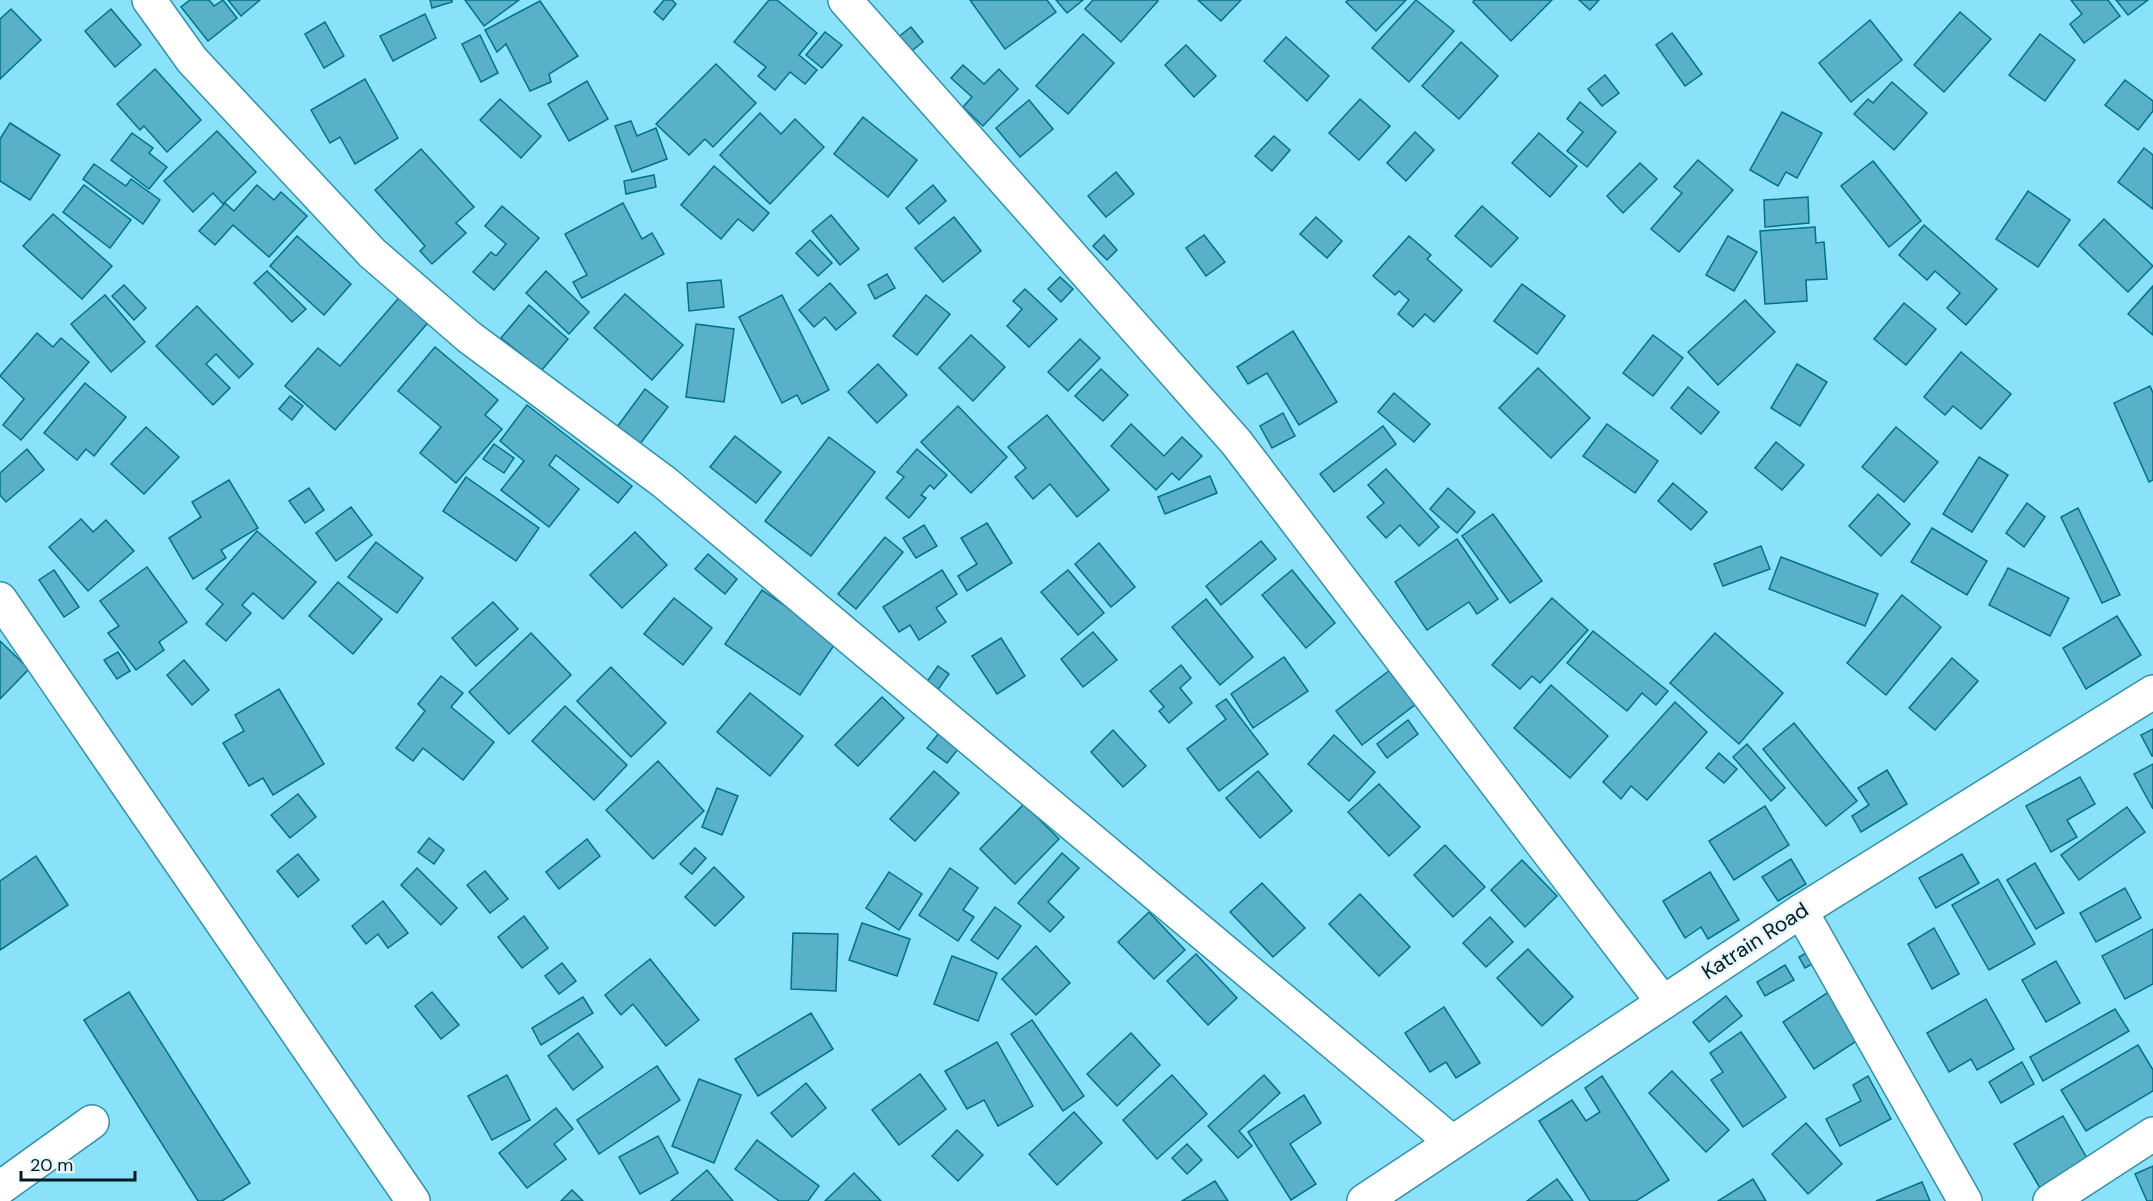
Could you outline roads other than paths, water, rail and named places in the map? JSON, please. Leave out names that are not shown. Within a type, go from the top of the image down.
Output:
[{"type":"street","points":[[149,0],[192,60],[372,253],[469,337],[664,483],[1452,1142]]},
{"type":"street","points":[[845,0],[1236,442],[1662,1001]]},
{"type":"street","points":[[0,599],[413,1201]]},
{"type":"street","name":"Katrain Road","points":[[1364,1201],[1662,1001],[1801,911],[2153,692]]},
{"type":"street","points":[[1801,911],[1965,1201]]},
{"type":"street","points":[[0,1188],[92,1122]]},
{"type":"street","points":[[2050,1201],[2153,1134]]}]
